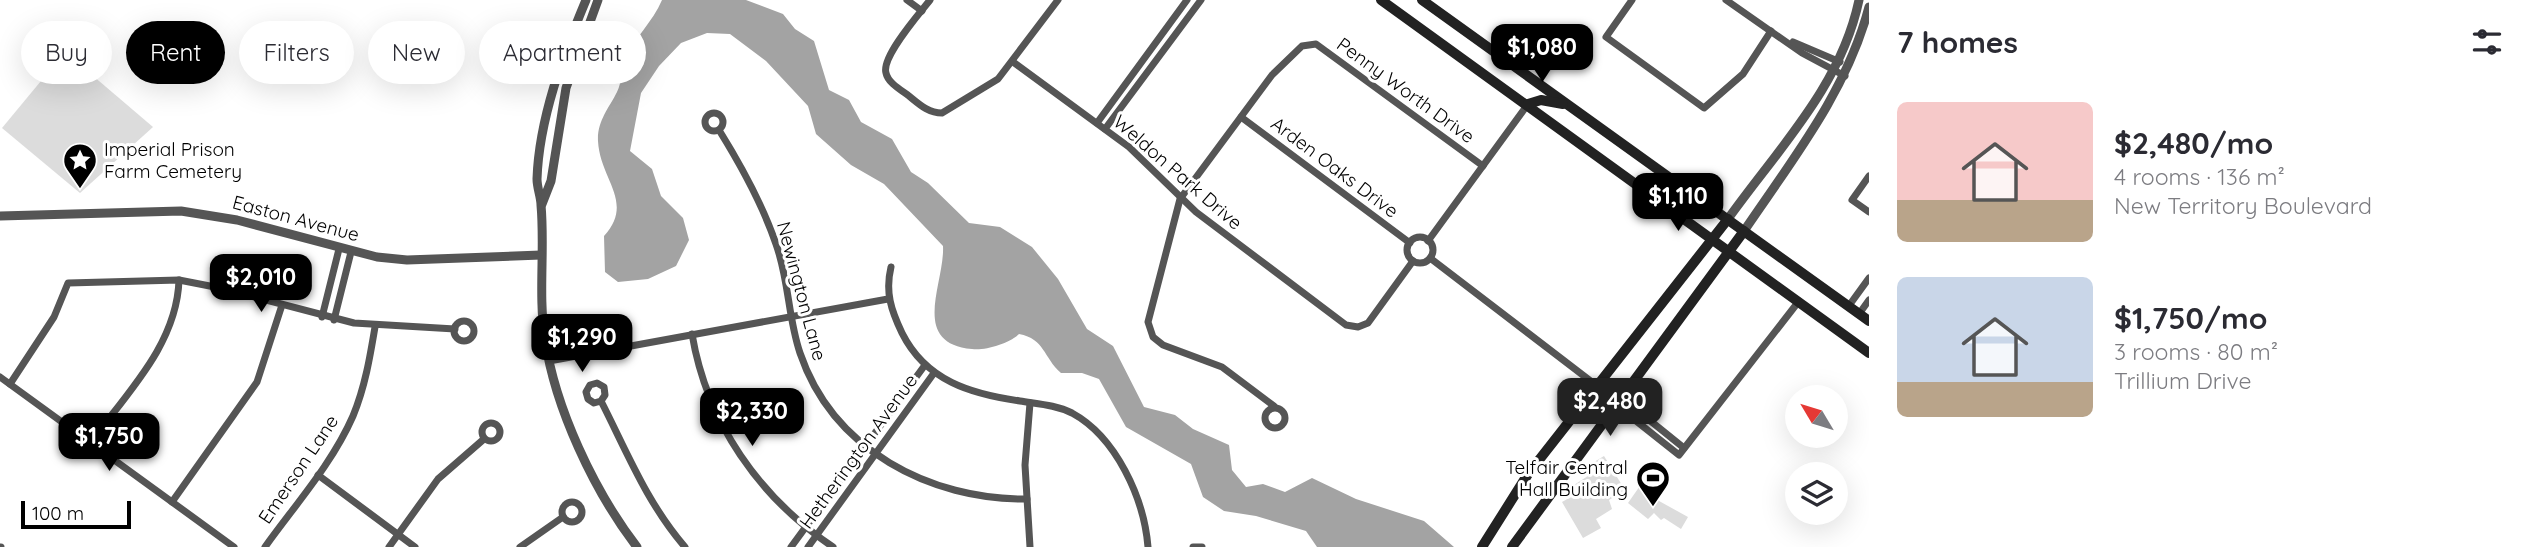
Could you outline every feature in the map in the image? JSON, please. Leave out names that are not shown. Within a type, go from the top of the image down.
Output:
[{"type":"main road","points":[[1381,0],[1869,353]]},
{"type":"main road","points":[[1422,0],[1869,321]]},
{"type":"main road","points":[[1528,104],[1541,100],[1569,105]]},
{"type":"main road","points":[[1482,547],[1528,474],[1728,219]]},
{"type":"main road","points":[[1512,547],[1731,253],[1744,231]]},
{"type":"street","points":[[586,0],[566,50],[544,131],[537,181],[541,205],[544,337],[554,386],[570,426],[600,487],[637,547]]},
{"type":"street","points":[[541,205],[551,181],[566,88],[598,0]]},
{"type":"street","points":[[907,0],[922,11]]},
{"type":"street","points":[[930,0],[890,55],[885,71],[894,85],[929,111],[939,113],[950,111],[986,88],[1013,62],[1058,0]]},
{"type":"street","points":[[1097,123],[1187,0]]},
{"type":"street","points":[[1105,129],[1201,0]]},
{"type":"street","points":[[1632,0],[1606,37],[1704,108],[1743,74],[1771,31]]},
{"type":"street","points":[[1726,0],[1771,31],[1848,71]]},
{"type":"street","points":[[1728,219],[1825,90],[1837,66],[1859,0]]},
{"type":"street","points":[[1744,231],[1848,71],[1869,7]]},
{"type":"street","name":"Penny Worth Drive","points":[[1241,117],[1272,75],[1308,44],[1320,46],[1483,166]]},
{"type":"street","name":"Weldon Park Drive","points":[[1013,62],[1136,153],[1180,199],[1344,324],[1358,327],[1368,323],[1413,261]]},
{"type":"street","points":[[1428,241],[1528,104]]},
{"type":"street","points":[[1241,117],[1180,199],[1149,315],[1153,337],[1163,345],[1222,367],[1274,405]]},
{"type":"street","name":"Arden Oaks Drive","points":[[1241,117],[1410,243]]},
{"type":"street","name":"Newington Lane","points":[[719,130],[748,175],[772,232],[784,268],[791,316],[801,356],[811,379],[836,417],[876,453],[909,475],[945,490],[984,498],[1027,499]]},
{"type":"street","points":[[1869,176],[1852,200],[1869,212]]},
{"type":"street","name":"Easton Avenue","points":[[0,216],[181,211],[237,220],[351,252],[407,260],[541,255]]},
{"type":"street","points":[[1419,238],[1428,241],[1433,248],[1430,258],[1422,263],[1413,261],[1408,253],[1410,243],[1419,238]]},
{"type":"street","points":[[322,317],[339,249]]},
{"type":"street","points":[[334,320],[351,252]]},
{"type":"street","points":[[1430,258],[1618,402],[1621,409],[1679,455],[1799,301]]},
{"type":"street","points":[[891,267],[887,286],[888,299],[904,337],[925,365],[934,373],[977,394],[1030,402],[1070,412],[1092,427],[1109,445],[1138,506],[1147,547]]},
{"type":"street","points":[[1848,307],[1869,278]]},
{"type":"street","points":[[90,443],[166,337],[177,307],[179,280]]},
{"type":"street","points":[[10,384],[54,317],[68,283],[179,280],[220,288],[334,320],[375,327],[455,329]]},
{"type":"street","points":[[549,361],[888,299]]},
{"type":"street","points":[[1859,314],[1869,300]]},
{"type":"street","points":[[172,502],[257,382],[282,305]]},
{"type":"street","name":"Emerson Lane","points":[[265,547],[318,475],[352,417],[362,391],[375,327]]},
{"type":"street","points":[[692,334],[703,382],[723,428],[752,472],[805,528],[833,547]]},
{"type":"street","name":"Hetherington Avenue","points":[[791,547],[925,365]]},
{"type":"street","name":"Hetherington Avenue","points":[[808,547],[934,373]]},
{"type":"street","points":[[0,377],[234,547]]},
{"type":"street","points":[[601,401],[639,481],[685,547]]},
{"type":"street","points":[[1030,402],[1025,466],[1030,547]]},
{"type":"street","points":[[1618,402],[1627,402],[1684,448]]},
{"type":"street","points":[[1652,434],[1658,427]]},
{"type":"street","points":[[389,547],[438,479],[484,439]]},
{"type":"street","points":[[318,475],[415,547]]},
{"type":"street","points":[[520,547],[563,517]]},
{"type":"street","points":[[1193,547],[1202,547]]},
{"type":"shaded area","points":[[662,0],[746,0],[783,14],[795,29],[814,41],[829,90],[849,100],[861,122],[892,139],[911,172],[928,183],[969,223],[1000,227],[1032,247],[1058,279],[1087,329],[1113,346],[1144,407],[1175,415],[1193,429],[1229,445],[1232,470],[1246,487],[1263,484],[1285,492],[1312,478],[1356,499],[1424,521],[1454,547],[1317,547],[1306,531],[1256,516],[1224,511],[1203,497],[1191,464],[1126,427],[1099,379],[1082,373],[1061,373],[1039,344],[1028,336],[1019,334],[990,348],[972,349],[953,344],[941,336],[936,324],[935,309],[943,246],[884,184],[851,165],[816,134],[808,106],[766,61],[730,34],[707,33],[681,43],[659,66],[641,93],[630,151],[652,169],[661,196],[683,218],[689,240],[676,266],[648,279],[618,282],[605,272],[604,236],[613,224],[616,201],[600,155],[598,134],[601,121],[620,84],[646,84],[646,27]]},
{"type":"shaded area","points":[[38,84],[103,84],[153,127],[80,193],[2,128]]},
{"type":"shaded area","points":[[1604,456],[1625,490],[1609,500],[1612,509],[1596,519],[1601,528],[1583,538],[1562,502],[1578,493],[1574,485],[1591,474],[1586,467]]},
{"type":"shaded area","name":"Telfair Central Hall Building","points":[[1642,483],[1652,491],[1650,496],[1688,517],[1681,529],[1664,518],[1661,520],[1654,513],[1648,519],[1628,503]]},
{"type":"place","name":"Imperial Prison Farm Cemetery","points":[[80,190]]},
{"type":"place","name":"Telfair Central Hall Building","points":[[1653,508]]}]
